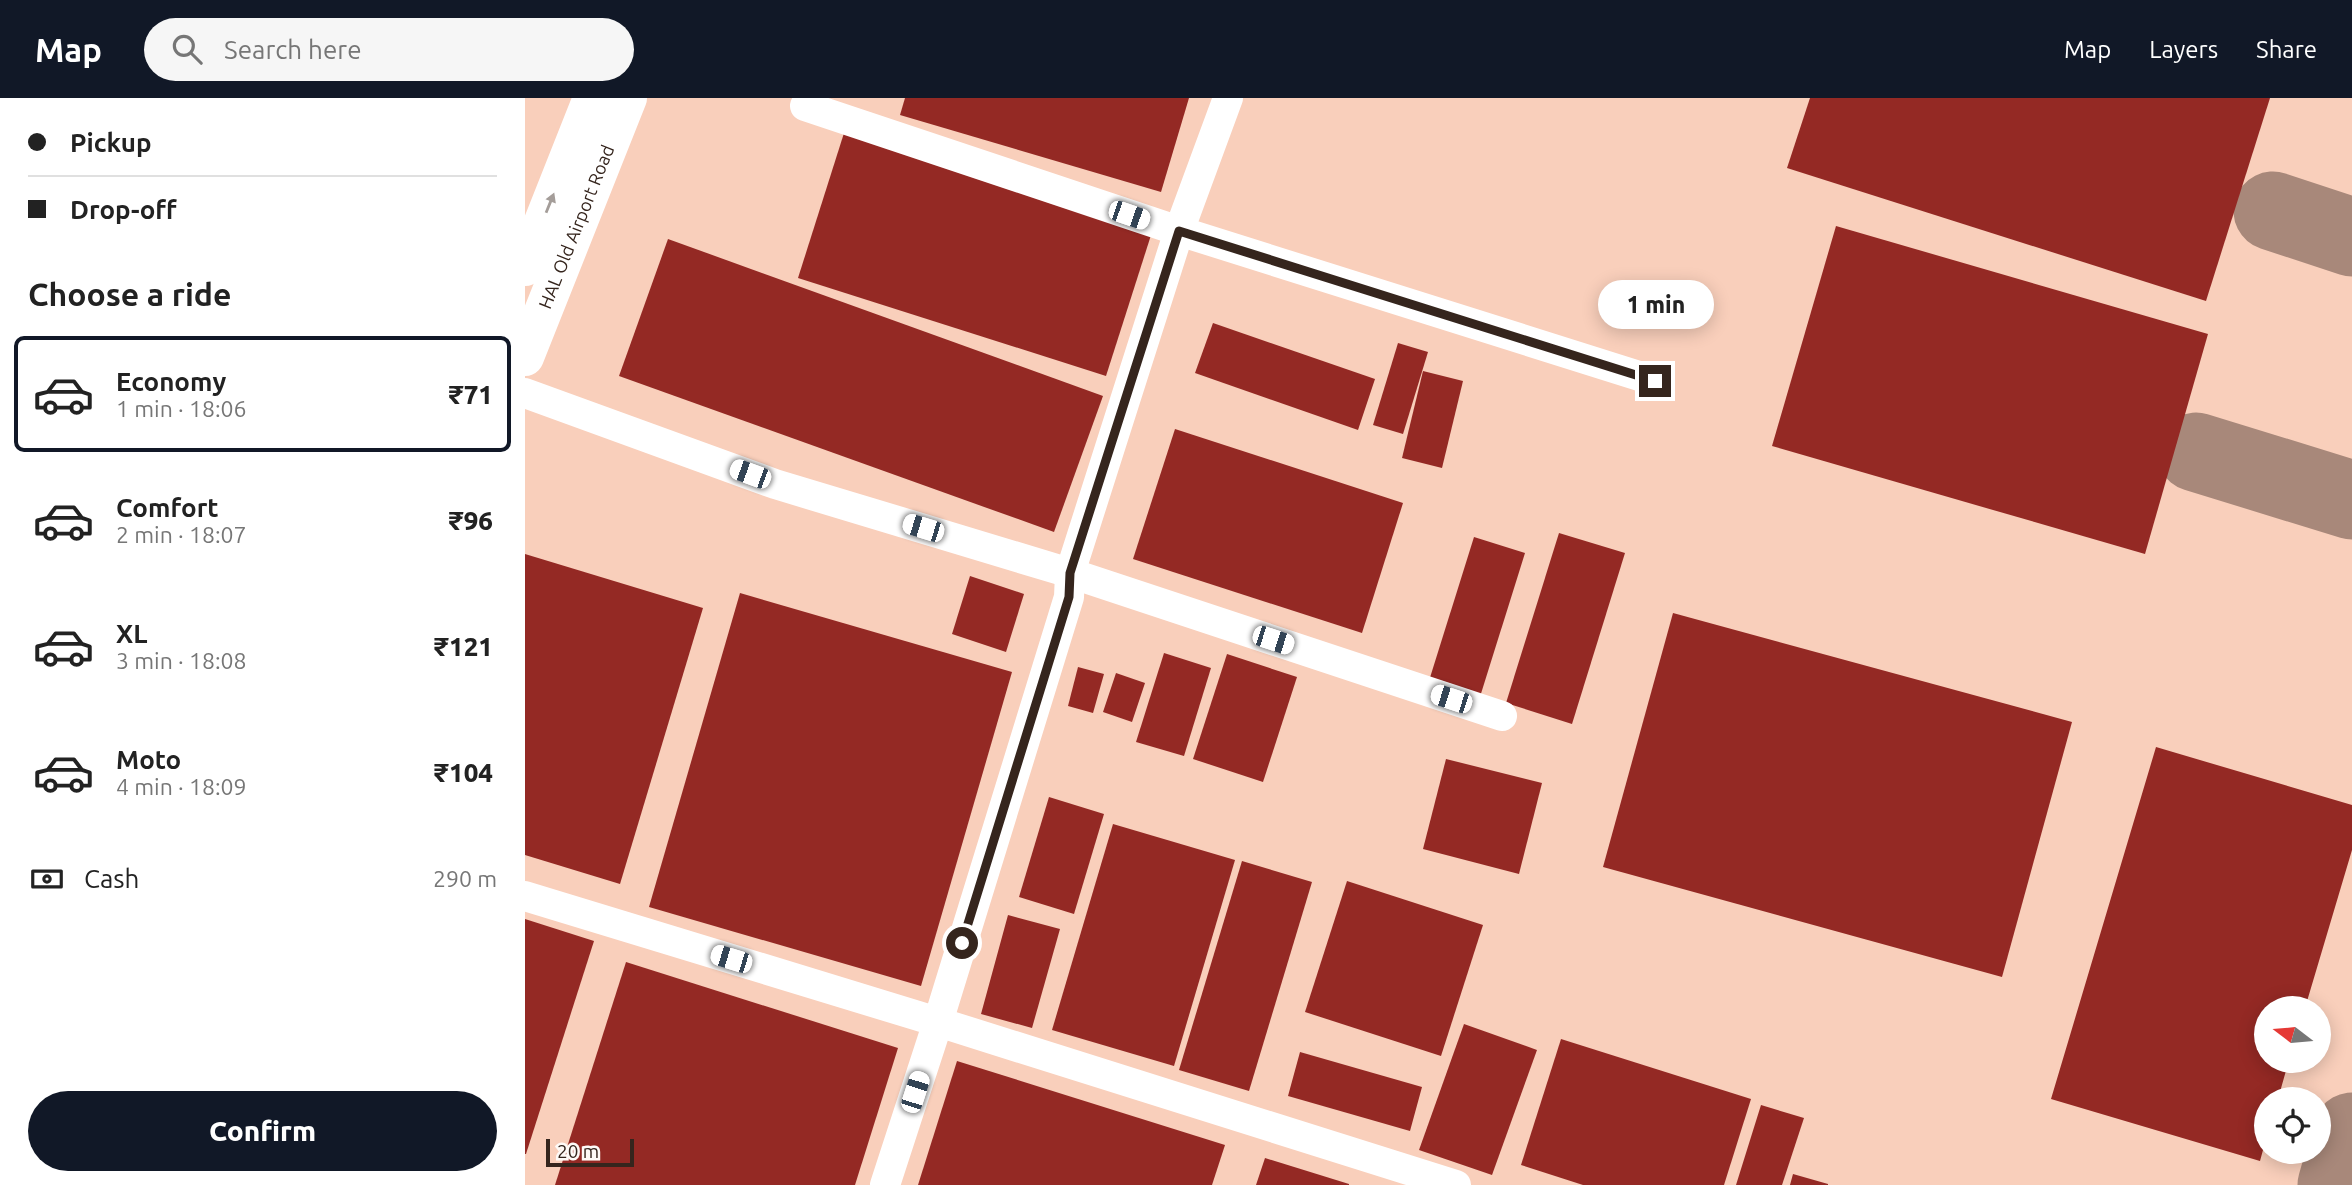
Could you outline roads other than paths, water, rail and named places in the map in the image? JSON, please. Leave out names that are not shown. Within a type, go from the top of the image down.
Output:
[{"type":"main road","name":"HAL Old Airport Road","points":[[525,267],[592,98]]},
{"type":"main road","name":"HAL Old Airport Road","points":[[525,357],[628,98]]},
{"type":"lane","points":[[885,1185],[1069,597],[1070,573],[1179,231],[1228,98]]},
{"type":"lane","points":[[805,106],[1179,231],[1655,381]]},
{"type":"lane","points":[[525,393],[775,484],[1070,573],[1501,716]]},
{"type":"lane","points":[[525,896],[938,1022],[1443,1183]]}]
